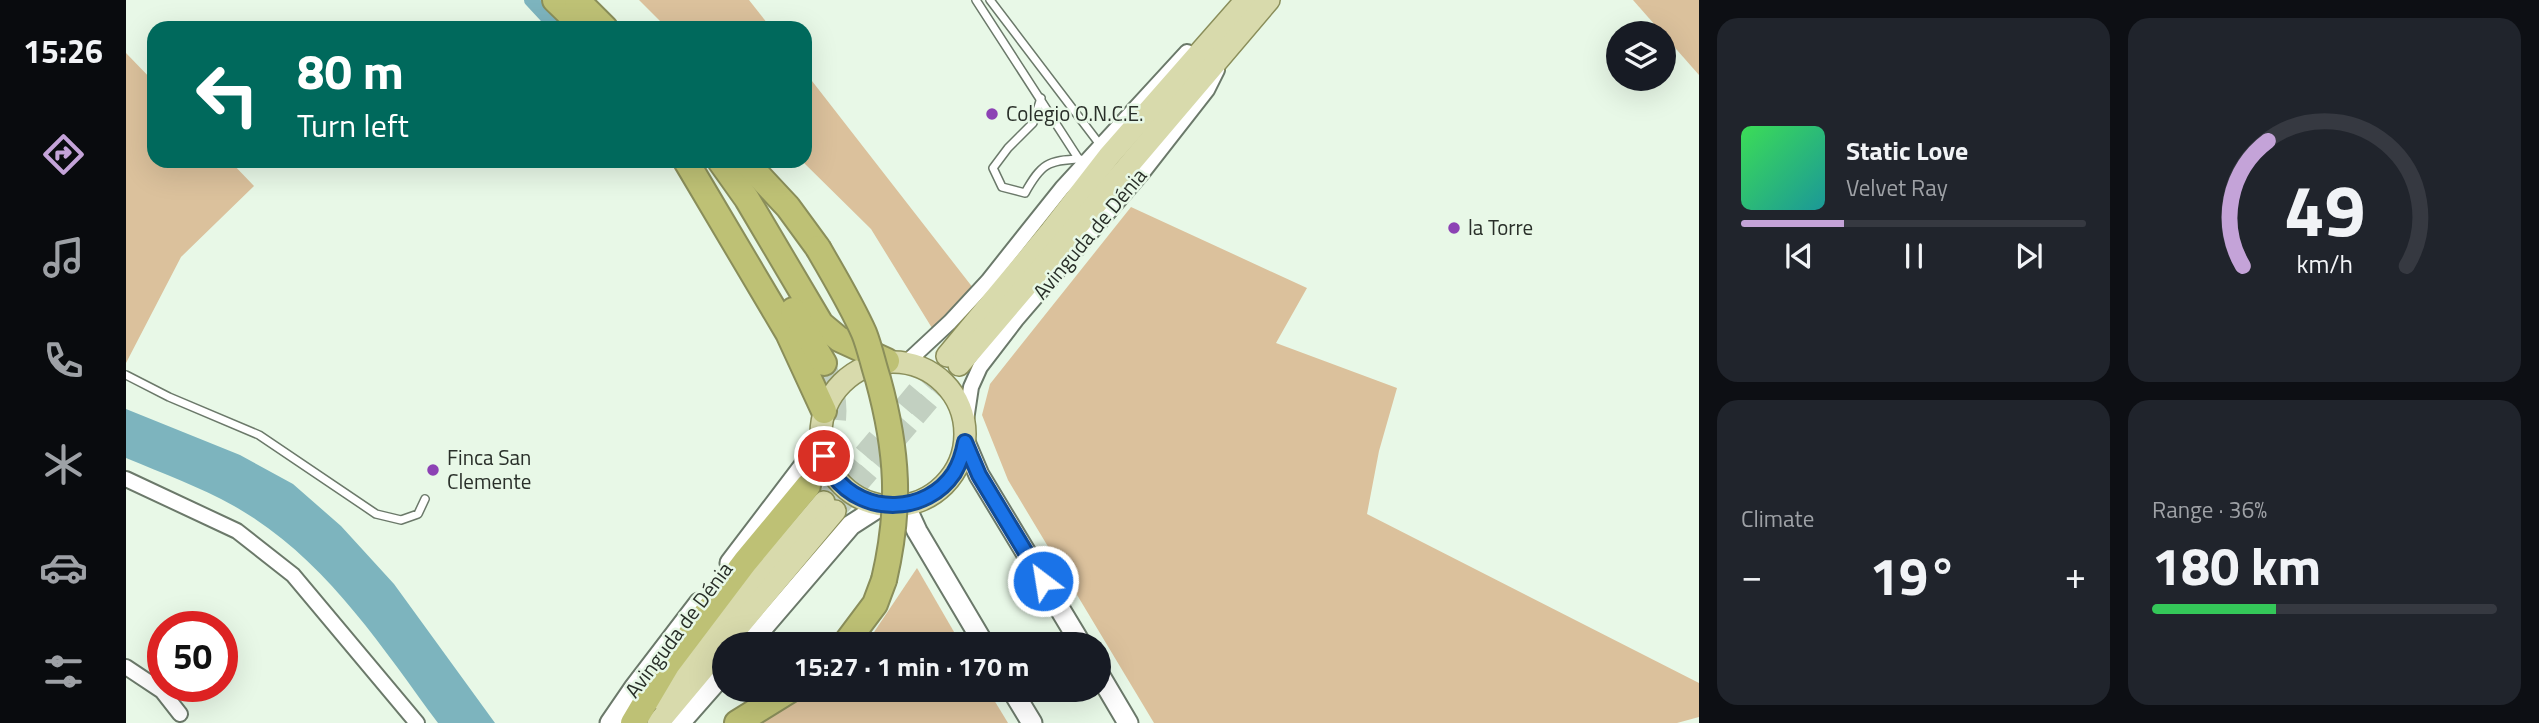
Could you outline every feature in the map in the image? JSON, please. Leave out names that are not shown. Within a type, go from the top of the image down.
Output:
[{"type":"highway","points":[[555,0],[577,21]]},
{"type":"highway","points":[[577,0],[599,21]]},
{"type":"highway","points":[[690,168],[788,333],[822,423]]},
{"type":"highway","points":[[710,168],[750,230],[824,363]]},
{"type":"highway","points":[[725,168],[821,324],[839,339],[897,362]]},
{"type":"highway","points":[[752,168],[788,207],[818,248],[844,292],[866,336],[890,424],[896,486],[892,545],[875,604],[854,632]]},
{"type":"highway","points":[[634,723],[668,664],[745,562],[822,500]]},
{"type":"highway","points":[[737,723],[771,702]]},
{"type":"main road","name":"Avinguda de Dénia","points":[[953,361],[1229,24],[1269,0]]},
{"type":"main road","points":[[897,362],[930,371],[951,390],[963,415],[965,435],[962,457],[946,484],[934,494],[905,505],[882,505],[865,500],[848,490],[834,475],[824,456],[822,423],[831,396],[841,383],[870,365],[897,362]]},
{"type":"main road","name":"Avinguda de Dénia","points":[[658,723],[822,500]]},
{"type":"street","name":"Avinguda de Dénia","points":[[1250,10],[1281,0]]},
{"type":"street","name":"Avinguda de Dénia","points":[[897,362],[950,322],[988,281],[1081,163],[1101,146],[1196,42],[1229,24]]},
{"type":"street","name":"Avinguda de Dénia","points":[[965,435],[971,387],[980,368],[1016,320],[1119,202],[1207,90],[1229,24]]},
{"type":"street","name":"Avinguda de Dénia","points":[[610,723],[803,467],[822,423]]},
{"type":"street","points":[[965,435],[979,475],[1074,632]]},
{"type":"street","points":[[126,479],[237,531],[293,575],[417,723]]},
{"type":"street","points":[[759,632],[851,525],[882,505]]},
{"type":"street","points":[[905,505],[917,531],[977,632]]},
{"type":"street","points":[[126,667],[162,691],[183,719]]},
{"type":"street","points":[[680,723],[712,687]]},
{"type":"street","points":[[1111,694],[1128,723]]},
{"type":"street","points":[[1019,702],[1032,723]]},
{"type":"lane","points":[[976,0],[1081,163]]},
{"type":"lane","points":[[990,0],[1101,146]]},
{"type":"lane","points":[[1041,98],[1033,123],[993,168],[1002,187],[1025,193],[1037,171],[1058,160],[1081,163]]},
{"type":"lane","points":[[126,375],[169,397],[259,435],[376,514],[401,520],[418,514],[425,499]]},
{"type":"shaded area","points":[[639,0],[749,0],[766,21],[660,21]]},
{"type":"shaded area","points":[[1633,0],[1699,0],[1699,75],[1676,49],[1676,21],[1651,21]]},
{"type":"shaded area","points":[[126,53],[147,75],[147,168],[237,168],[254,186],[181,257],[126,363]]},
{"type":"shaded area","points":[[812,81],[977,293],[932,328],[871,229],[809,168],[812,168]]},
{"type":"shaded area","points":[[1131,207],[1307,288],[1276,343],[1397,388],[1379,451],[1367,514],[1699,683],[1699,717],[1677,723],[1154,723],[1111,651],[1111,632],[1099,632],[1008,480],[982,415],[990,384]]},
{"type":"shaded area","points":[[917,568],[954,632],[874,632]]},
{"type":"shaded area","points":[[790,702],[995,702],[1008,723],[762,723]]},
{"type":"water","points":[[126,409],[240,455],[293,484],[341,526],[394,584],[495,723],[438,723],[371,632],[322,576],[295,550],[266,526],[234,506],[126,458]]},
{"type":"waterway","points":[[531,0],[550,21]]},
{"type":"tunnel","points":[[824,502],[947,356]]},
{"type":"tunnel","points":[[808,486],[824,457],[834,424],[834,402],[824,363]]},
{"type":"tunnel","points":[[835,511],[959,365]]},
{"type":"place","name":"Colegio O.N.C.E.","points":[[992,114]]},
{"type":"place","name":"la Torre","points":[[1454,228]]},
{"type":"place","name":"Finca San Clemente","points":[[433,470]]},
{"type":"route","points":[[824,456],[834,475],[848,490],[865,500],[882,505],[905,505],[934,494],[946,484],[962,457],[965,442],[979,475],[1043,581]]}]
